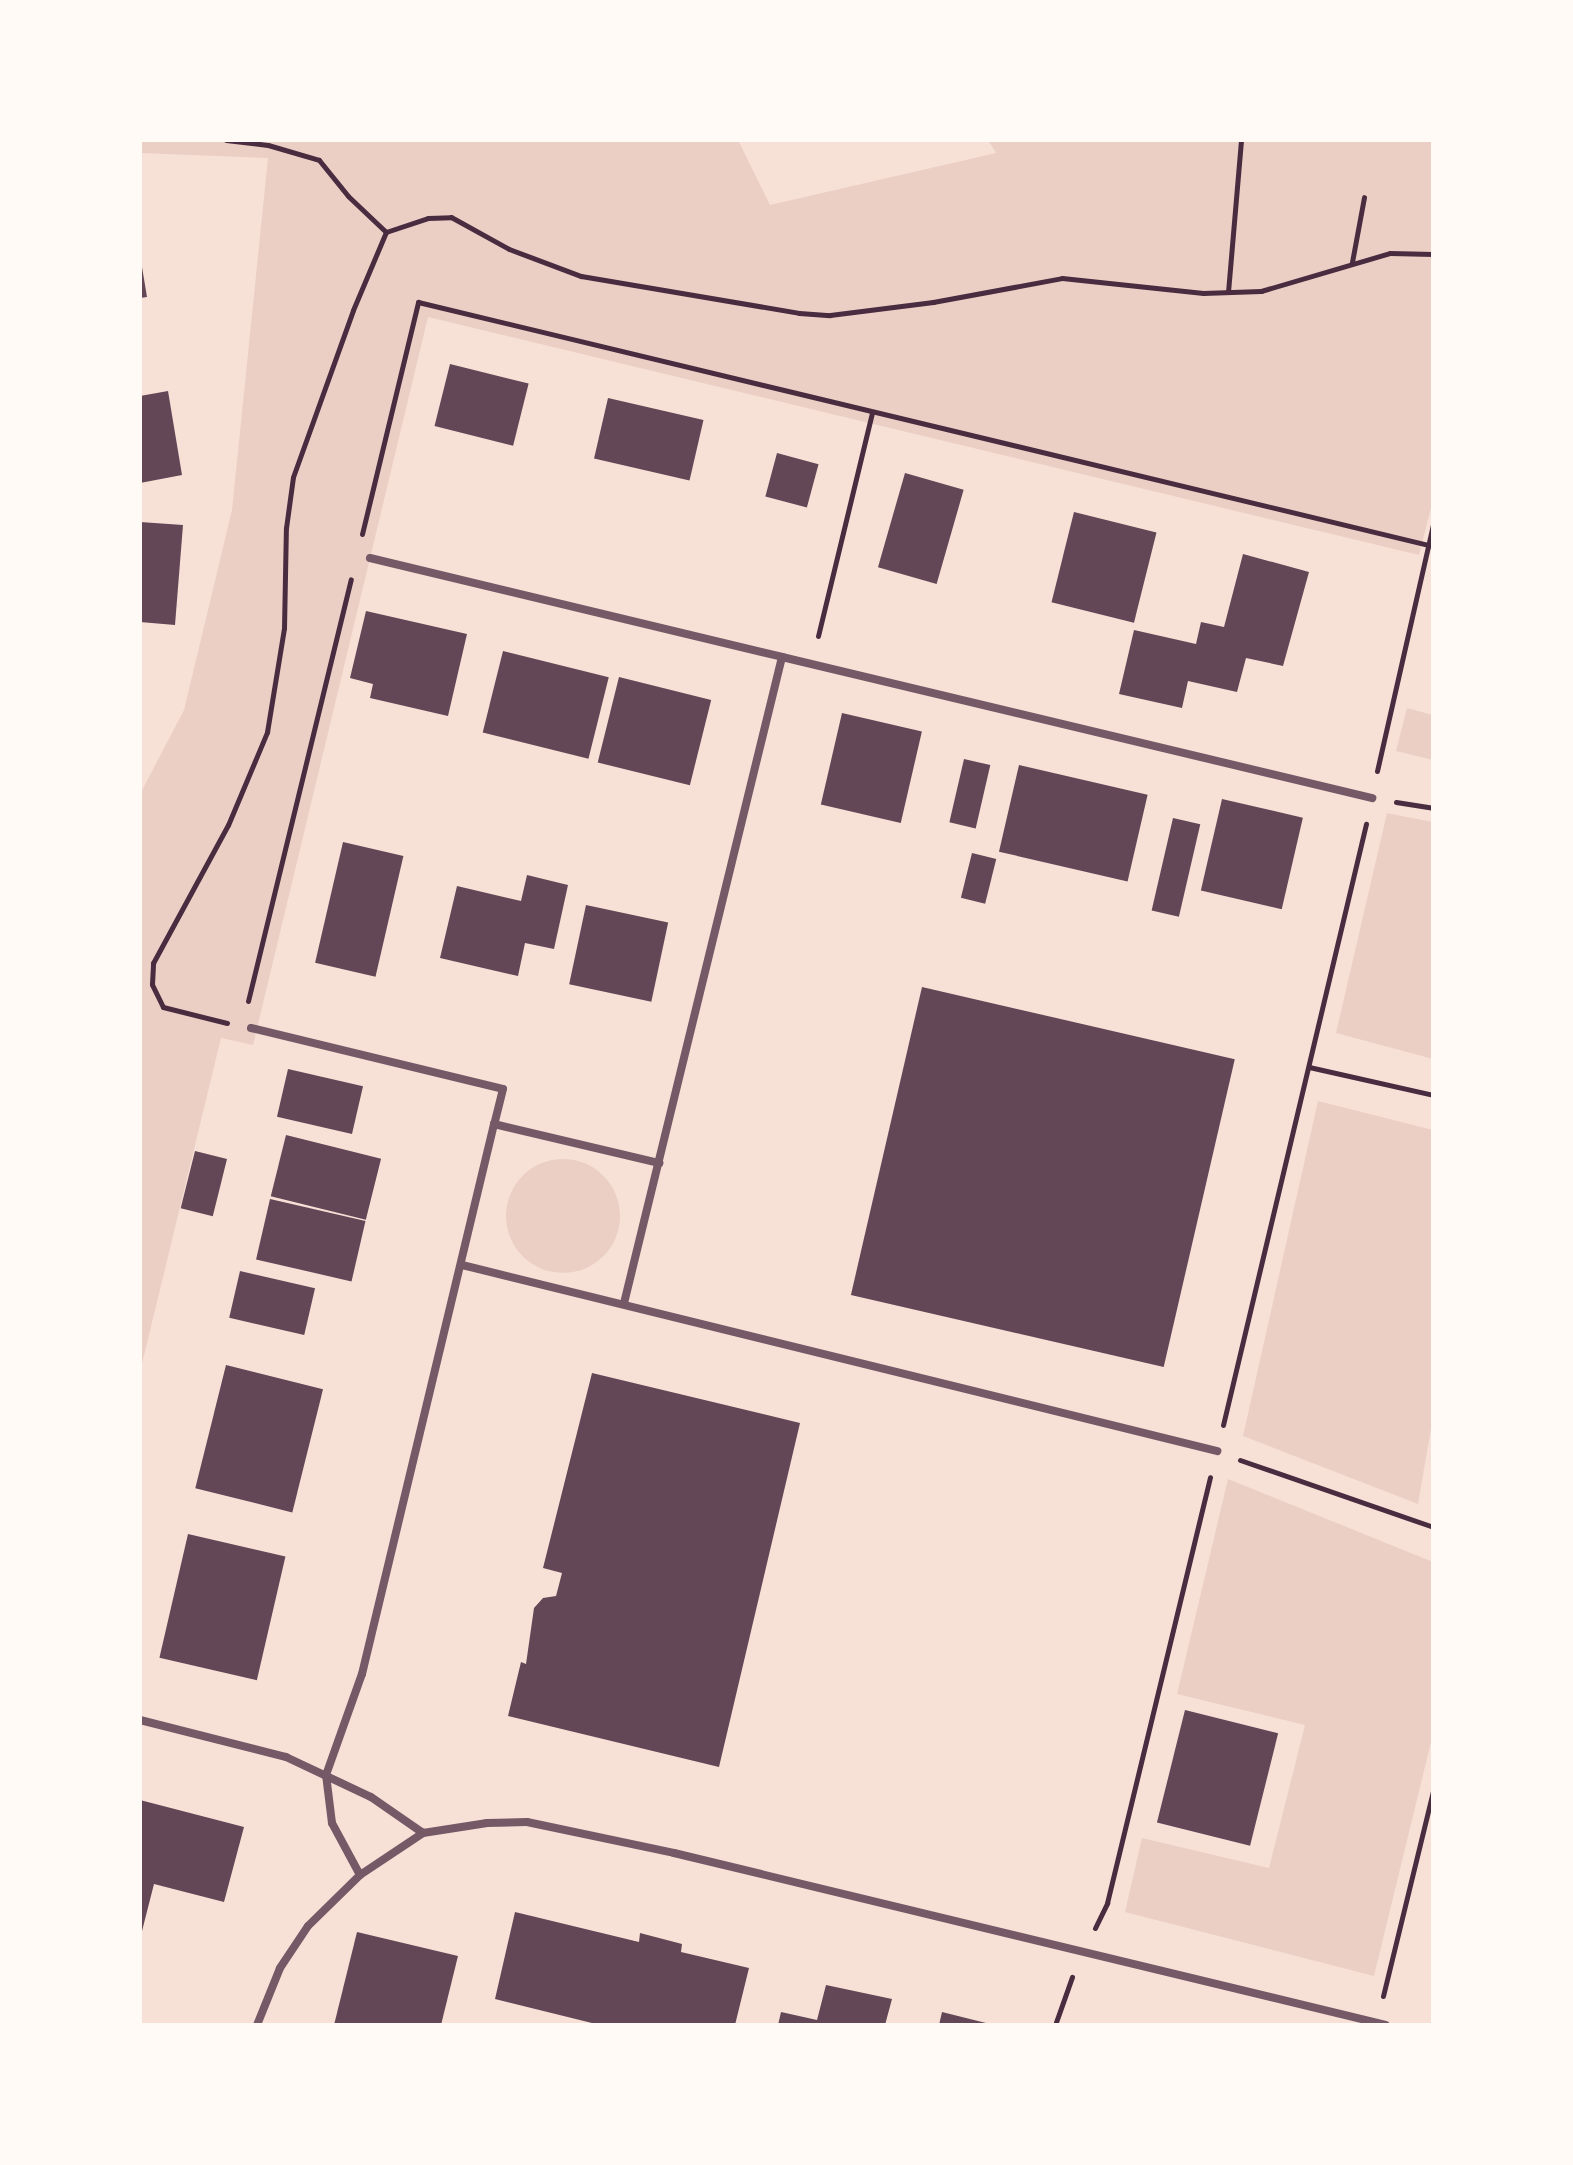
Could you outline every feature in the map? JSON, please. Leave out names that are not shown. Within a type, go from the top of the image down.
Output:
[{"type":"street","points":[[370,558],[1372,798]]},
{"type":"street","points":[[624,1303],[782,657]]},
{"type":"street","points":[[247,1027],[503,1089],[362,1674],[326,1775],[332,1823],[360,1875]]},
{"type":"street","points":[[494,1124],[659,1163]]},
{"type":"street","points":[[462,1265],[1217,1451]]},
{"type":"street","points":[[140,1720],[286,1757],[371,1797],[423,1833]]},
{"type":"street","points":[[257,2025],[280,1968],[308,1926],[360,1875],[423,1833],[487,1823],[527,1822],[562,1827],[1386,2025]]},
{"type":"path","points":[[226,140],[268,145],[319,160],[348,196],[386,232]]},
{"type":"path","points":[[1228,292],[1241,140]]},
{"type":"path","points":[[1352,262],[1364,197]]},
{"type":"path","points":[[354,569],[247,1027],[163,1007],[153,989],[153,963],[234,814],[267,732],[284,628],[286,528],[293,477],[358,297],[386,232],[428,218],[451,217],[509,249],[581,276],[799,313],[860,313],[1062,278],[1203,293],[1277,288],[1352,262],[1408,251],[1433,254]]},
{"type":"path","points":[[360,541],[418,302],[1430,546]]},
{"type":"path","points":[[816,649],[872,412]]},
{"type":"path","points":[[1099,1922],[1111,1888],[1309,1067],[1433,524]]},
{"type":"path","points":[[1309,1067],[1433,1095]]},
{"type":"path","points":[[1217,1451],[1433,1527]]},
{"type":"path","points":[[1384,1984],[1433,1791]]},
{"type":"path","points":[[1055,2025],[1069,1982]]},
{"type":"shaded area","points":[[140,140],[738,140],[770,205],[996,153],[988,140],[1433,140],[1433,500],[1419,555],[428,317],[253,1045],[221,1038],[140,1372],[140,794],[184,710],[232,510],[268,158],[140,153]]},
{"type":"shaded area","points":[[1407,708],[1433,715],[1433,760],[1396,751]]},
{"type":"shaded area","points":[[1387,813],[1433,822],[1433,1059],[1336,1033]]},
{"type":"shaded area","points":[[1318,1101],[1433,1130],[1433,1417],[1418,1504],[1243,1436]]},
{"type":"shaded area","points":[[563,1159],[595,1168],[611,1184],[620,1216],[611,1248],[595,1264],[563,1273],[531,1264],[515,1248],[506,1216],[515,1184],[531,1168]]},
{"type":"shaded area","points":[[1228,1479],[1433,1562],[1433,1734],[1374,1976],[1125,1912],[1142,1838],[1269,1868],[1305,1725],[1177,1694]]},
{"type":"building","points":[[140,255],[147,297],[140,298]]},
{"type":"building","points":[[450,364],[529,384],[513,446],[435,426]]},
{"type":"building","points":[[168,391],[182,475],[140,483],[140,396]]},
{"type":"building","points":[[608,398],[703,420],[690,480],[594,458]]},
{"type":"building","points":[[777,453],[819,464],[807,508],[765,496]]},
{"type":"building","points":[[905,473],[964,490],[937,584],[878,567]]},
{"type":"building","points":[[1074,512],[1156,533],[1134,623],[1052,602]]},
{"type":"building","points":[[140,522],[183,525],[175,625],[140,622]]},
{"type":"building","points":[[1243,554],[1309,572],[1283,666],[1246,658],[1237,692],[1188,681],[1182,708],[1119,694],[1134,630],[1196,644],[1201,622],[1224,627]]},
{"type":"building","points":[[366,611],[467,634],[448,716],[370,698],[373,684],[350,678]]},
{"type":"building","points":[[503,651],[609,677],[588,759],[483,733]]},
{"type":"building","points":[[619,677],[711,700],[690,785],[598,762]]},
{"type":"building","points":[[842,713],[922,731],[901,823],[821,805]]},
{"type":"building","points":[[964,759],[990,765],[976,828],[949,822]]},
{"type":"building","points":[[1019,765],[1148,795],[1128,881],[999,852]]},
{"type":"building","points":[[1222,799],[1303,818],[1282,909],[1201,891]]},
{"type":"building","points":[[1173,818],[1200,824],[1179,917],[1152,911]]},
{"type":"building","points":[[343,842],[403,856],[376,977],[315,963]]},
{"type":"building","points":[[972,853],[996,859],[985,904],[961,898]]},
{"type":"building","points":[[527,875],[568,885],[554,949],[525,943],[518,976],[440,958],[457,886],[521,901]]},
{"type":"building","points":[[586,905],[668,922],[651,1002],[569,984]]},
{"type":"building","points":[[922,987],[1235,1059],[1164,1367],[851,1295]]},
{"type":"building","points":[[288,1069],[363,1086],[352,1134],[277,1117]]},
{"type":"building","points":[[286,1135],[381,1159],[366,1220],[271,1196]]},
{"type":"building","points":[[195,1151],[227,1159],[213,1216],[181,1208]]},
{"type":"building","points":[[270,1199],[365,1221],[352,1281],[256,1259]]},
{"type":"building","points":[[240,1271],[315,1288],[304,1335],[229,1318]]},
{"type":"building","points":[[226,1365],[323,1389],[292,1512],[195,1488]]},
{"type":"building","points":[[592,1373],[800,1423],[719,1767],[508,1716],[521,1662],[526,1664],[534,1608],[543,1598],[556,1596],[562,1573],[543,1568]]},
{"type":"building","points":[[188,1534],[285,1556],[257,1680],[159,1658]]},
{"type":"building","points":[[1185,1710],[1278,1733],[1250,1846],[1157,1823]]},
{"type":"building","points":[[140,1800],[244,1827],[224,1902],[154,1884],[141,1935]]},
{"type":"building","points":[[515,1912],[639,1942],[640,1933],[682,1944],[681,1952],[749,1968],[735,2025],[600,2025],[495,1999]]},
{"type":"building","points":[[357,1932],[458,1956],[441,2025],[334,2025]]},
{"type":"building","points":[[826,1985],[892,1999],[885,2025],[778,2025],[781,2012],[817,2020]]},
{"type":"building","points":[[942,2012],[990,2024],[990,2025],[939,2025]]}]
